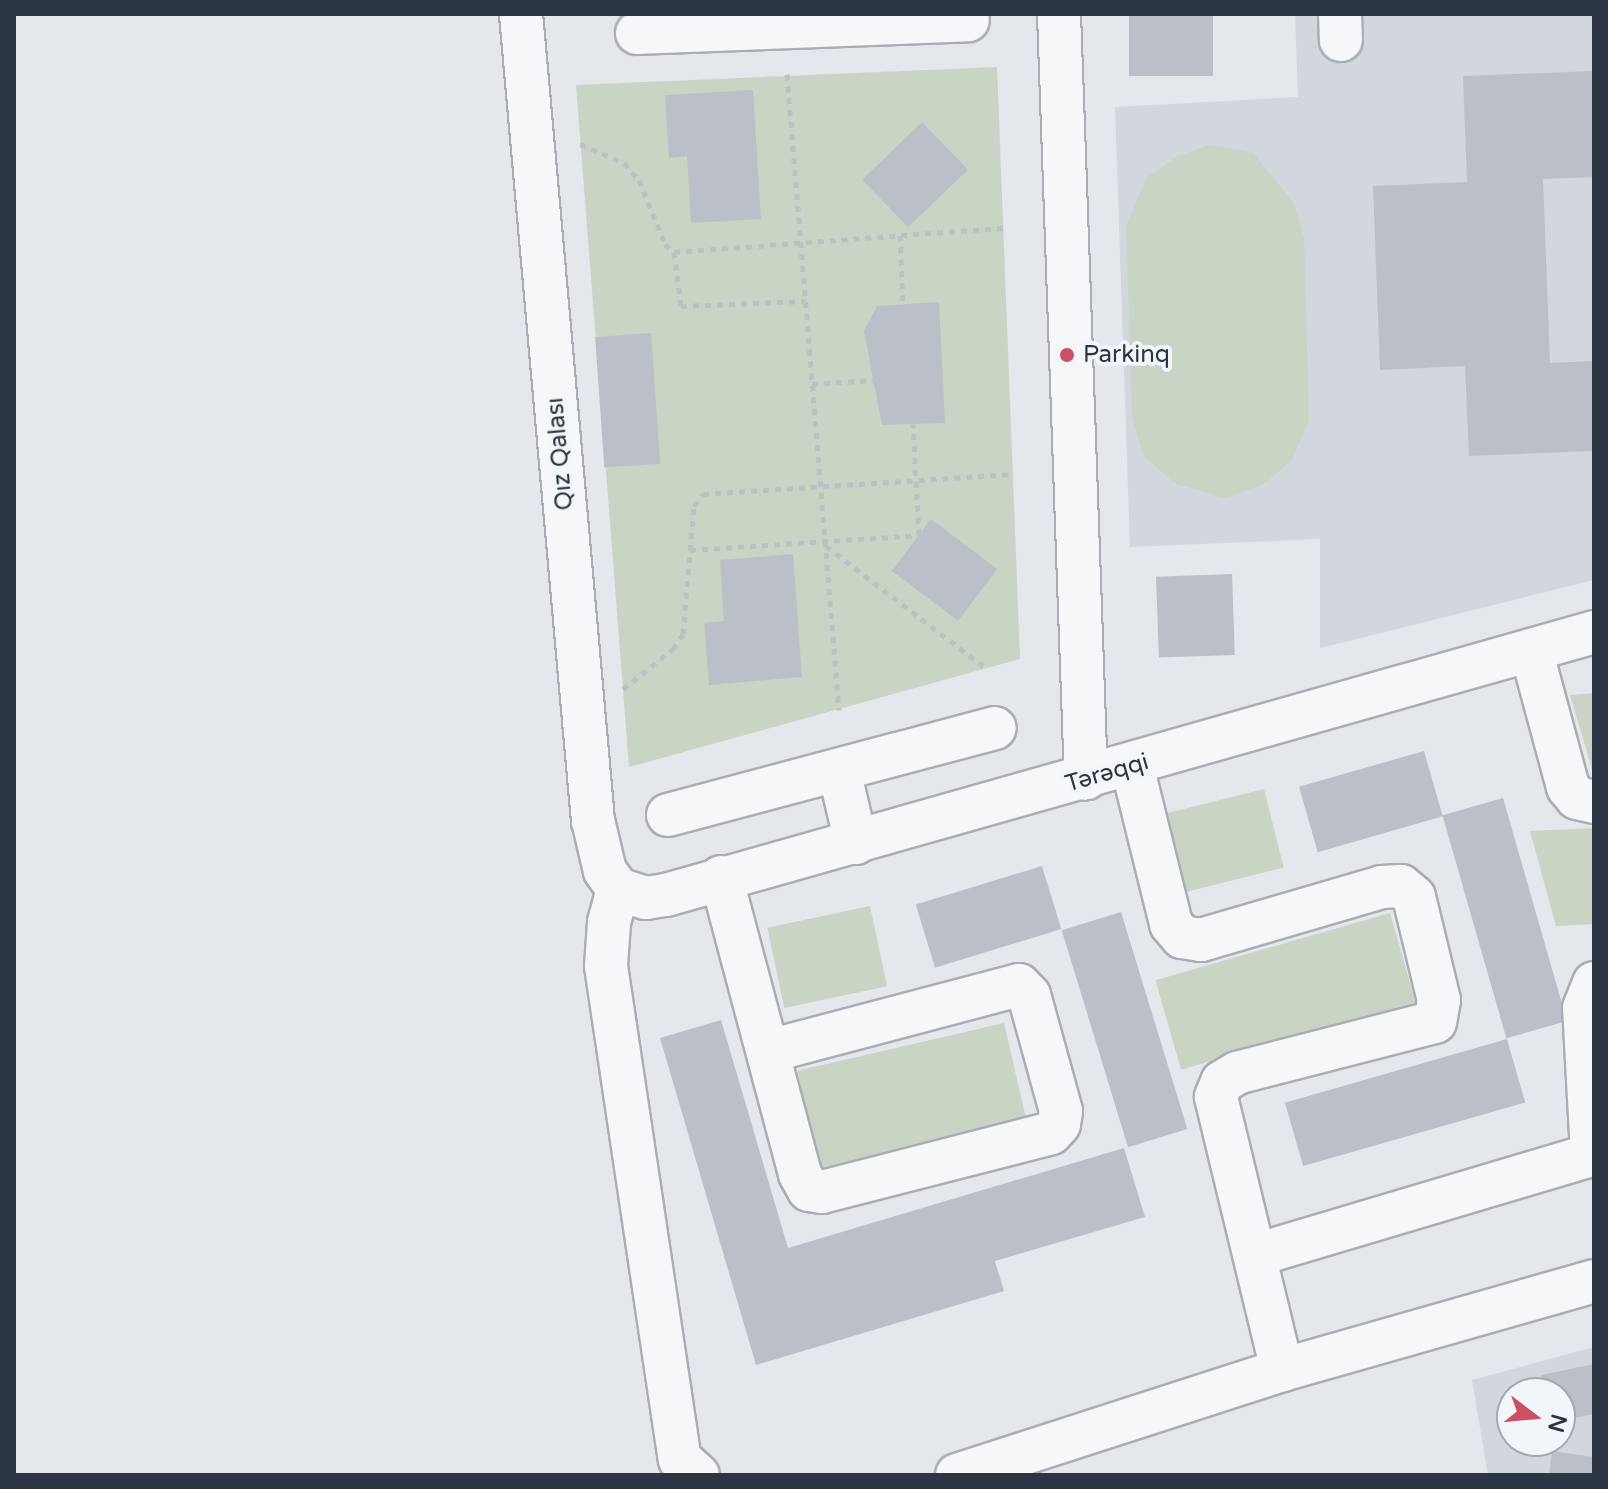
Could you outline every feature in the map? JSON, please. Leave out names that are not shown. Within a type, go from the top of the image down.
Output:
[{"type":"street","name":"Qız Qalası","points":[[521,14],[593,820],[605,871],[618,889]]},
{"type":"street","points":[[1059,14],[1086,779]]},
{"type":"street","points":[[637,33],[775,20],[968,20]]},
{"type":"street","name":"Tərəqqi","points":[[618,889],[646,898],[856,843],[1594,632]]},
{"type":"street","points":[[1531,650],[1568,787],[1577,798],[1594,802]]},
{"type":"street","points":[[668,815],[995,728]]},
{"type":"street","points":[[1132,766],[1171,924],[1182,937],[1201,940],[1382,887],[1401,886],[1414,897],[1439,1000],[1435,1022],[1237,1073],[1222,1082],[1216,1097],[1282,1370]]},
{"type":"street","points":[[839,770],[856,843]]},
{"type":"street","points":[[721,877],[800,1174],[809,1190],[822,1192],[1051,1133],[1059,1124],[1061,1111],[1029,995],[1019,985],[769,1051]]},
{"type":"street","points":[[618,889],[609,923],[606,966],[680,1459],[698,1475]]},
{"type":"street","points":[[1256,1255],[1593,1154],[1584,1008],[1594,983]]},
{"type":"street","points":[[957,1475],[1282,1370],[1594,1281]]},
{"type":"path","points":[[787,74],[839,710]]},
{"type":"path","points":[[580,144],[624,163],[639,180],[665,244],[674,252],[681,306],[806,301]]},
{"type":"path","points":[[674,252],[1003,228]]},
{"type":"path","points":[[900,235],[903,305]]},
{"type":"path","points":[[812,384],[874,380]]},
{"type":"path","points":[[690,550],[825,545],[919,535],[913,424]]},
{"type":"path","points":[[623,689],[673,649],[683,634],[694,506],[703,494],[821,489],[1013,474]]},
{"type":"path","points":[[825,545],[987,669]]},
{"type":"shaded area","points":[[1295,14],[1594,14],[1594,580],[1320,648],[1320,539],[1130,547],[1115,107],[1298,97]]},
{"type":"shaded area","points":[[1594,1347],[1594,1475],[1488,1475],[1472,1380]]},
{"type":"green space","points":[[997,67],[1020,659],[629,767],[576,85]]},
{"type":"green space","points":[[1209,145],[1253,153],[1294,203],[1304,238],[1309,421],[1291,461],[1264,484],[1225,498],[1176,484],[1143,456],[1132,415],[1126,226],[1146,178],[1178,156]]},
{"type":"green space","points":[[1594,693],[1594,769],[1592,769],[1570,695]]},
{"type":"green space","points":[[1264,789],[1284,868],[1177,894],[1157,816]]},
{"type":"green space","points":[[1594,828],[1594,924],[1556,926],[1530,831]]},
{"type":"green space","points":[[870,906],[887,986],[784,1008],[767,928]]},
{"type":"green space","points":[[1390,913],[1416,1002],[1181,1070],[1155,980]]},
{"type":"green space","points":[[1004,1023],[1028,1126],[821,1174],[797,1071]]},
{"type":"building","points":[[1129,14],[1213,14],[1213,76],[1129,76]]},
{"type":"building","points":[[1594,71],[1594,177],[1543,179],[1550,363],[1594,361],[1594,451],[1469,456],[1465,366],[1380,370],[1373,186],[1467,182],[1463,76]]},
{"type":"building","points":[[753,90],[761,219],[691,223],[687,156],[669,158],[665,95]]},
{"type":"building","points":[[922,122],[968,169],[908,227],[862,180]]},
{"type":"building","points":[[939,302],[945,423],[882,425],[864,331],[877,306]]},
{"type":"building","points":[[651,333],[660,464],[604,468],[595,337]]},
{"type":"building","points":[[931,519],[997,569],[958,621],[892,571]]},
{"type":"building","points":[[793,554],[802,677],[709,685],[704,623],[724,621],[720,560]]},
{"type":"building","points":[[1232,574],[1235,655],[1159,658],[1156,577]]},
{"type":"building","points":[[1424,751],[1443,816],[1318,852],[1299,787]]},
{"type":"building","points":[[1503,798],[1567,1021],[1506,1038],[1442,815]]},
{"type":"building","points":[[1042,866],[1061,929],[935,968],[916,905]]},
{"type":"building","points":[[1121,912],[1187,1129],[1128,1147],[1062,930]]},
{"type":"building","points":[[721,1020],[788,1248],[1124,1148],[1145,1217],[995,1261],[1004,1291],[756,1365],[660,1038]]},
{"type":"building","points":[[1507,1039],[1525,1102],[1303,1166],[1285,1103]]},
{"type":"building","points":[[1594,1364],[1594,1414],[1576,1418],[1576,1377],[1541,1375]]},
{"type":"building","points":[[1576,1454],[1594,1457],[1594,1475],[1549,1475],[1551,1457],[1576,1457]]},
{"type":"place","name":"Parkinq","points":[[1067,355]]}]
